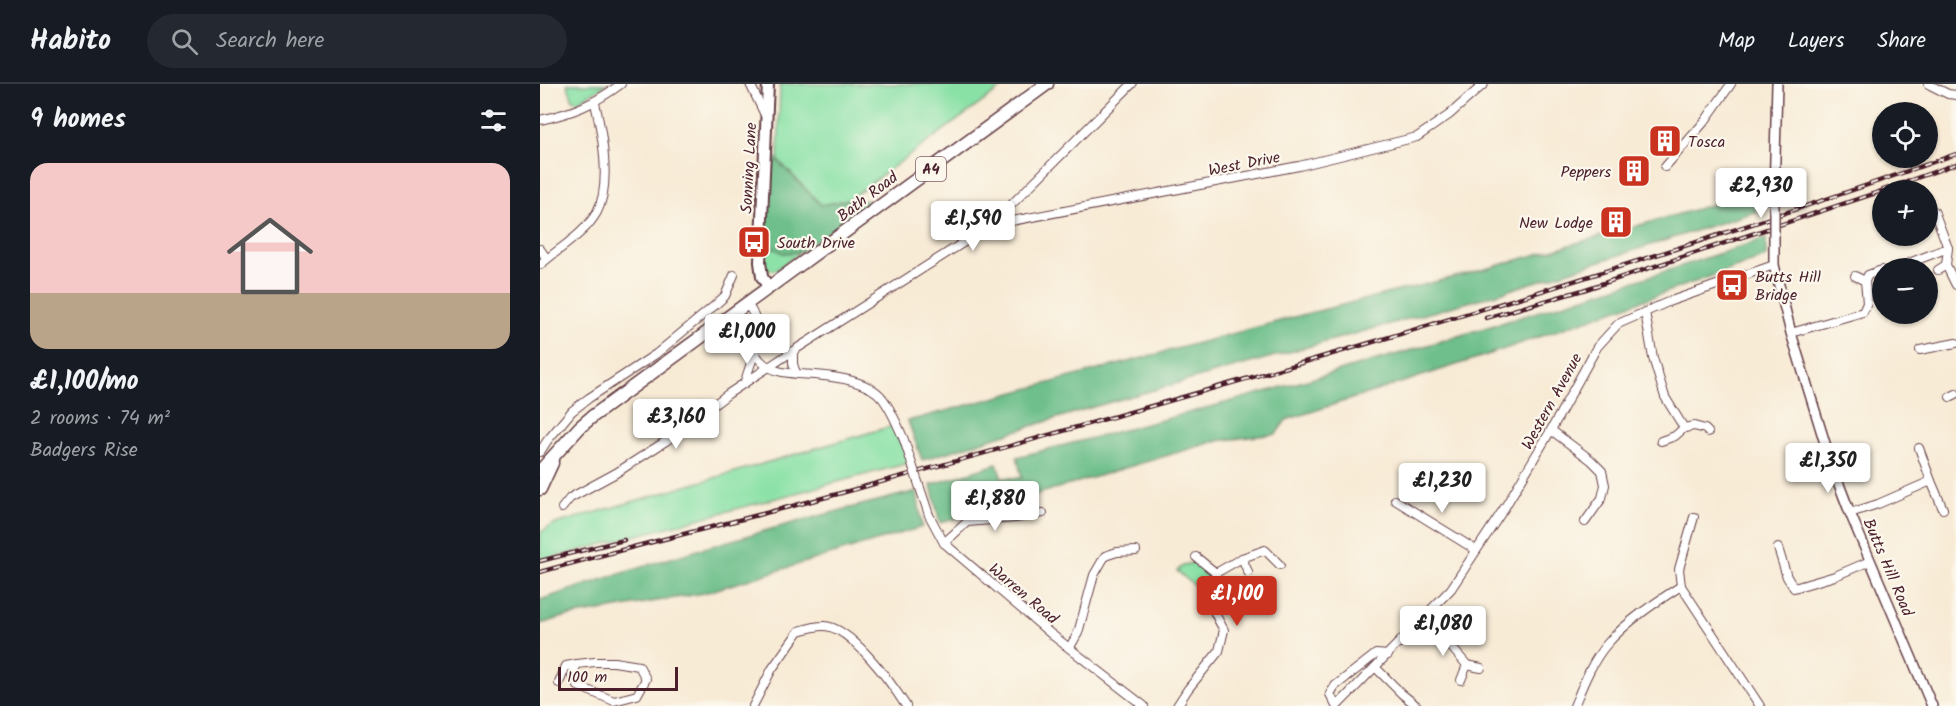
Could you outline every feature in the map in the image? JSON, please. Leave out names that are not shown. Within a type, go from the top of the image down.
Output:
[{"type":"main road","name":"Sonning Lane","points":[[768,84],[760,222],[760,272],[769,288]]},
{"type":"main road","name":"Bath Road","points":[[540,471],[580,427],[600,411],[1047,84]]},
{"type":"main road","name":"A4","points":[[540,489],[557,451]]},
{"type":"street","points":[[540,120],[595,103],[621,84]]},
{"type":"street","points":[[750,84],[766,117]]},
{"type":"street","points":[[562,508],[570,498],[616,473],[666,441],[793,351],[991,225],[1132,84]]},
{"type":"street","name":"West Drive","points":[[991,225],[1299,166],[1417,137],[1449,115],[1484,84]]},
{"type":"street","points":[[1665,167],[1705,121],[1731,84]]},
{"type":"street","name":"Butts Hill Road","points":[[1777,84],[1774,265],[1791,333],[1832,466],[1932,706]]},
{"type":"street","points":[[1928,84],[1948,94],[1956,95]]},
{"type":"street","points":[[540,265],[574,237],[597,213],[605,194],[601,127],[595,103]]},
{"type":"street","points":[[1938,222],[1948,248],[1946,265],[1956,285]]},
{"type":"street","points":[[1922,258],[1948,248]]},
{"type":"street","points":[[540,249],[547,259]]},
{"type":"street","name":"Western Avenue","points":[[1388,655],[1376,654],[1335,686],[1330,694],[1337,706],[1376,668],[1451,589],[1505,507],[1597,347],[1618,324],[1774,265]]},
{"type":"street","points":[[1938,270],[1946,265]]},
{"type":"street","points":[[1791,333],[1863,312],[1867,303],[1865,281],[1868,275],[1872,274]]},
{"type":"street","points":[[540,452],[573,411],[656,354],[725,296],[734,275]]},
{"type":"street","points":[[1855,276],[1865,281]]},
{"type":"street","points":[[744,384],[755,351],[755,320],[747,304]]},
{"type":"street","points":[[1645,312],[1653,358],[1665,397],[1684,428]]},
{"type":"street","points":[[1920,350],[1956,343]]},
{"type":"street","points":[[755,351],[758,358],[770,367]]},
{"type":"street","points":[[793,351],[796,373]]},
{"type":"street","name":"Warren Road","points":[[770,367],[787,374],[832,378],[871,387],[883,398],[904,440],[929,515],[944,543],[1051,634],[1144,706]]},
{"type":"street","points":[[589,398],[600,411]]},
{"type":"street","points":[[1661,441],[1674,436],[1684,428],[1694,426],[1706,429],[1708,432]]},
{"type":"street","points":[[1551,430],[1602,471],[1605,485],[1602,498],[1591,508],[1586,522]]},
{"type":"street","points":[[1919,448],[1942,508]]},
{"type":"street","points":[[1850,513],[1878,504],[1931,481]]},
{"type":"street","points":[[1395,500],[1476,550]]},
{"type":"street","points":[[1029,503],[1031,514]]},
{"type":"street","points":[[944,543],[967,522],[1043,513]]},
{"type":"street","points":[[1694,518],[1693,536],[1679,569],[1681,586],[1760,706]]},
{"type":"street","points":[[1778,548],[1787,577],[1794,588],[1835,576],[1870,561]]},
{"type":"street","points":[[1177,706],[1219,651],[1224,630],[1214,613],[1210,592],[1216,573],[1242,558],[1265,550],[1280,565]]},
{"type":"street","points":[[1070,647],[1078,633],[1094,575],[1105,556],[1117,552],[1136,551]]},
{"type":"street","points":[[1196,557],[1216,573]]},
{"type":"street","points":[[1242,558],[1248,572]]},
{"type":"street","points":[[1574,706],[1589,672],[1606,644],[1636,618],[1681,586]]},
{"type":"street","points":[[1425,616],[1467,665],[1481,668]]},
{"type":"street","points":[[753,706],[772,669],[799,631],[824,626],[850,637],[893,685],[906,706]]},
{"type":"street","points":[[559,683],[566,666],[577,664],[614,662],[639,666],[646,679],[637,694],[613,704],[578,686],[572,675],[577,664]]},
{"type":"street","points":[[1461,680],[1467,665]]},
{"type":"street","points":[[1376,668],[1401,694],[1417,706]]},
{"type":"green space","points":[[567,84],[607,84],[577,102],[573,100]]},
{"type":"green space","points":[[780,84],[1007,84],[848,200],[821,205],[778,160]]},
{"type":"green space","points":[[772,155],[821,205],[848,200],[873,201],[800,252],[783,253],[773,248],[766,237]]},
{"type":"green space","points":[[1767,189],[1764,209],[1497,294],[1093,407],[922,460],[908,421],[1302,315],[1482,270]]},
{"type":"green space","points":[[766,237],[783,253],[800,252],[776,270],[767,270],[764,267]]},
{"type":"green space","points":[[1766,238],[1766,257],[1493,353],[1286,420],[1276,434],[1216,441],[940,523],[931,485],[997,464],[1002,478],[1022,478],[1017,457],[1206,408],[1393,355],[1580,299]]},
{"type":"green space","points":[[896,425],[909,463],[540,561],[540,533],[552,525]]},
{"type":"green space","points":[[917,491],[922,527],[704,593],[564,617],[540,624],[540,600],[727,541]]},
{"type":"green space","points":[[1195,562],[1207,574],[1204,587],[1196,587],[1177,571],[1184,565]]},
{"type":"railway","points":[[540,572],[863,487],[1275,371],[1685,246],[1956,154]]},
{"type":"railway","points":[[1911,180],[1956,164]]},
{"type":"railway","points":[[1486,318],[1583,290],[1872,194]]},
{"type":"railway","points":[[540,561],[624,540]]},
{"type":"place","name":"Tosca","points":[[1665,141]]},
{"type":"place","name":"Peppers","points":[[1634,171]]},
{"type":"place","name":"New Lodge","points":[[1616,222]]},
{"type":"place","name":"South Drive","points":[[754,242]]},
{"type":"place","name":"Butts Hill Bridge","points":[[1732,285]]}]
